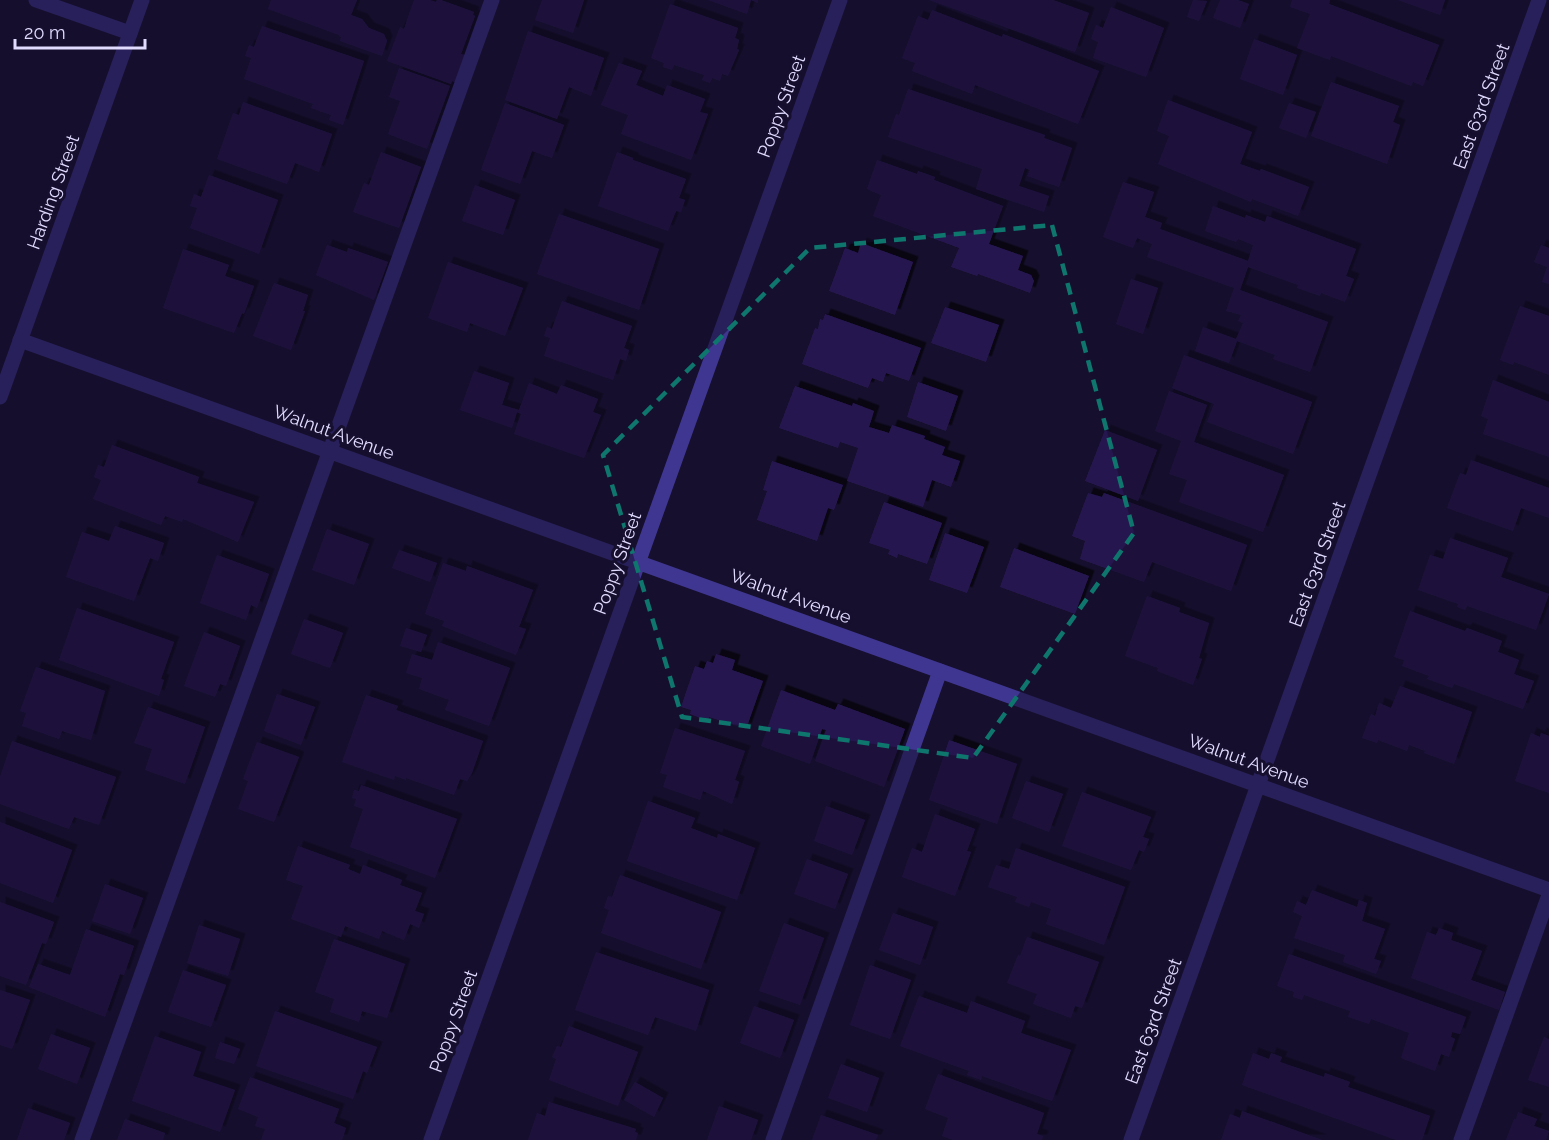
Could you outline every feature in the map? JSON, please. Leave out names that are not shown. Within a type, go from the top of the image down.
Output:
[{"type":"street","points":[[36,0],[130,33]]},
{"type":"street","name":"Harding Street","points":[[0,397],[142,0]]},
{"type":"street","points":[[82,1140],[492,0]]},
{"type":"street","name":"Poppy Street","points":[[431,1140],[840,0]]},
{"type":"street","name":"East 63rd Street","points":[[1131,1140],[1539,0]]},
{"type":"street","name":"Walnut Avenue","points":[[20,340],[1549,890]]},
{"type":"street","points":[[773,1140],[940,671]]},
{"type":"street","points":[[1461,1140],[1549,895]]},
{"type":"highlighted area","points":[[1052,225],[1134,533],[973,758],[682,717],[603,455],[810,248]]},
{"type":"building","points":[[271,0],[357,0],[351,15],[362,19],[369,28],[384,34],[387,41],[382,56],[340,41],[339,35],[268,9]]},
{"type":"building","points":[[414,0],[436,2],[441,0],[474,12],[475,16],[461,54],[469,56],[460,84],[452,81],[451,84],[387,61],[400,27],[404,29]]},
{"type":"building","points":[[542,0],[584,0],[573,33],[535,20]]},
{"type":"building","points":[[708,0],[751,0],[747,14]]},
{"type":"building","points":[[929,0],[1053,0],[1089,13],[1075,52]]},
{"type":"building","points":[[1193,0],[1207,1],[1199,21],[1187,17]]},
{"type":"building","points":[[1220,0],[1238,0],[1249,4],[1240,28],[1213,18]]},
{"type":"building","points":[[1292,0],[1330,0],[1329,4],[1439,45],[1423,86],[1413,82],[1411,86],[1331,56],[1330,60],[1297,48],[1310,14],[1290,7]]},
{"type":"building","points":[[1398,0],[1445,0],[1440,15]]},
{"type":"building","points":[[670,4],[738,28],[735,38],[739,40],[737,49],[739,50],[728,76],[722,74],[720,81],[712,78],[710,83],[702,80],[704,75],[674,65],[672,70],[663,67],[664,63],[651,58]]},
{"type":"building","points":[[1111,7],[1164,28],[1146,77],[1093,58],[1098,42],[1091,39],[1096,25],[1103,28]]},
{"type":"building","points":[[932,10],[1002,37],[1003,34],[1099,71],[1078,124],[975,85],[972,94],[912,71],[915,63],[902,58],[918,16],[928,20]]},
{"type":"building","points":[[262,26],[364,61],[343,125],[329,120],[331,115],[311,108],[313,104],[244,79],[251,58],[245,56],[249,45],[254,47]]},
{"type":"building","points":[[528,31],[604,58],[591,96],[569,87],[557,119],[505,100]]},
{"type":"building","points":[[1254,39],[1297,55],[1283,95],[1240,79]]},
{"type":"building","points":[[619,63],[642,71],[636,85],[663,96],[667,85],[705,99],[700,112],[708,114],[691,160],[621,134],[628,115],[601,105]]},
{"type":"building","points":[[399,68],[450,86],[427,149],[388,134],[400,101],[389,97]]},
{"type":"building","points":[[1331,82],[1399,106],[1393,122],[1400,125],[1387,164],[1311,136]]},
{"type":"building","points":[[908,89],[1045,135],[1044,138],[1072,148],[1059,187],[1027,176],[1030,170],[1025,168],[1019,186],[1049,196],[1044,212],[976,189],[982,169],[888,137]]},
{"type":"building","points":[[1168,100],[1252,132],[1240,164],[1260,171],[1261,169],[1309,187],[1298,216],[1252,199],[1251,202],[1158,164],[1169,136],[1157,131]]},
{"type":"building","points":[[243,102],[332,134],[319,172],[295,163],[287,184],[217,159],[233,113],[239,115]]},
{"type":"building","points":[[505,103],[564,125],[552,158],[532,151],[520,184],[481,170]]},
{"type":"building","points":[[1289,103],[1316,112],[1306,138],[1279,128]]},
{"type":"building","points":[[381,152],[421,167],[399,228],[353,212],[364,183],[369,185]]},
{"type":"building","points":[[617,152],[686,179],[679,198],[685,200],[681,212],[676,211],[668,231],[598,206]]},
{"type":"building","points":[[877,160],[917,174],[918,171],[935,177],[934,180],[1003,206],[989,244],[1023,256],[1018,270],[1031,275],[1034,281],[1030,293],[951,267],[959,248],[873,216],[881,195],[867,189]]},
{"type":"building","points":[[209,175],[278,200],[259,254],[190,228],[197,208],[190,206],[194,194],[201,197]]},
{"type":"building","points":[[1123,182],[1154,192],[1145,217],[1162,223],[1160,229],[1248,261],[1253,245],[1238,239],[1236,242],[1205,231],[1213,206],[1245,218],[1246,215],[1265,222],[1267,216],[1356,249],[1346,276],[1354,279],[1345,302],[1321,293],[1320,296],[1297,288],[1298,285],[1248,267],[1240,290],[1328,322],[1310,372],[1273,359],[1275,355],[1237,341],[1229,363],[1195,351],[1203,327],[1236,339],[1243,323],[1238,321],[1241,315],[1226,311],[1234,288],[1147,257],[1152,244],[1137,238],[1133,248],[1103,237]]},
{"type":"building","points":[[475,185],[515,200],[503,235],[462,221]]},
{"type":"building","points":[[559,214],[659,249],[639,310],[537,274]]},
{"type":"building","points":[[861,243],[913,262],[895,315],[829,291],[845,248],[858,253]]},
{"type":"building","points":[[327,245],[347,252],[348,248],[388,262],[374,300],[316,275]]},
{"type":"building","points":[[1541,245],[1549,248],[1549,284],[1542,282],[1547,267],[1534,262]]},
{"type":"building","points":[[183,249],[229,265],[225,276],[254,286],[234,333],[163,308]]},
{"type":"building","points":[[448,262],[523,288],[505,336],[470,323],[467,332],[428,318]]},
{"type":"building","points":[[1131,279],[1158,288],[1143,334],[1116,324]]},
{"type":"building","points":[[274,283],[308,295],[303,311],[305,311],[291,350],[253,336]]},
{"type":"building","points":[[562,301],[632,326],[624,348],[629,350],[626,361],[620,359],[613,380],[544,356],[550,338],[544,336],[547,327],[552,329]]},
{"type":"building","points":[[1520,306],[1549,316],[1549,375],[1514,362],[1513,365],[1500,360]]},
{"type":"building","points":[[945,307],[999,325],[986,362],[931,343]]},
{"type":"building","points":[[825,314],[921,348],[909,381],[886,373],[883,382],[872,378],[868,388],[802,364],[815,328],[818,329],[820,319],[823,320]]},
{"type":"building","points":[[1184,355],[1312,402],[1293,454],[1207,422],[1214,404],[1172,388]]},
{"type":"building","points":[[474,371],[509,383],[502,405],[519,410],[529,383],[557,394],[561,385],[598,399],[593,412],[601,415],[584,458],[514,434],[521,414],[517,412],[512,428],[460,410]]},
{"type":"building","points":[[1493,380],[1549,402],[1549,457],[1483,434],[1488,419],[1481,416]]},
{"type":"building","points":[[918,382],[958,396],[946,431],[907,417]]},
{"type":"building","points":[[795,386],[852,406],[853,403],[874,411],[869,427],[889,433],[892,425],[925,436],[924,439],[945,447],[942,455],[960,461],[951,487],[932,480],[923,507],[847,481],[858,448],[840,442],[838,448],[779,428]]},
{"type":"building","points":[[1169,391],[1207,405],[1194,442],[1284,475],[1263,532],[1179,502],[1187,480],[1169,474],[1181,441],[1155,431]]},
{"type":"building","points":[[1105,430],[1157,450],[1138,501],[1085,481]]},
{"type":"building","points":[[112,445],[199,477],[197,483],[254,502],[238,542],[183,519],[182,522],[165,516],[161,525],[93,499],[101,480],[94,477],[98,465],[104,467]]},
{"type":"building","points":[[1471,460],[1549,488],[1549,518],[1521,508],[1513,531],[1447,508],[1460,473],[1466,475]]},
{"type":"building","points":[[772,461],[843,485],[834,510],[828,508],[817,541],[757,520],[767,491],[763,490]]},
{"type":"building","points":[[1088,493],[1102,497],[1104,493],[1247,545],[1231,591],[1152,562],[1144,582],[1080,559],[1085,541],[1072,536]]},
{"type":"building","points":[[884,502],[942,523],[927,564],[898,554],[897,558],[888,554],[890,550],[869,543]]},
{"type":"building","points":[[115,526],[164,543],[158,561],[150,558],[134,601],[66,577],[82,532],[109,541]]},
{"type":"building","points":[[327,529],[369,544],[354,585],[312,570]]},
{"type":"building","points":[[945,533],[984,547],[967,593],[929,580]]},
{"type":"building","points":[[1450,538],[1508,558],[1501,577],[1549,594],[1536,630],[1467,606],[1465,610],[1457,607],[1458,604],[1418,590],[1430,555],[1443,559]]},
{"type":"building","points":[[1014,548],[1089,576],[1075,614],[1000,587]]},
{"type":"building","points":[[399,550],[437,563],[430,582],[392,568]]},
{"type":"building","points":[[217,555],[269,574],[257,608],[251,605],[246,620],[200,603]]},
{"type":"building","points":[[443,563],[466,571],[467,566],[533,590],[519,627],[526,629],[516,655],[442,626],[444,621],[425,614]]},
{"type":"building","points":[[1147,596],[1180,608],[1179,612],[1209,623],[1199,658],[1202,659],[1193,685],[1157,671],[1158,668],[1125,656]]},
{"type":"building","points":[[77,608],[174,642],[161,679],[164,680],[159,696],[59,660]]},
{"type":"building","points":[[1410,611],[1465,631],[1467,628],[1502,641],[1498,652],[1519,660],[1514,674],[1534,681],[1523,709],[1454,684],[1452,688],[1427,679],[1429,676],[1402,666],[1404,660],[1394,657]]},
{"type":"building","points":[[304,619],[343,633],[330,668],[291,654]]},
{"type":"building","points":[[406,628],[427,635],[421,652],[400,646]]},
{"type":"building","points":[[204,632],[240,646],[226,686],[220,684],[215,697],[184,686]]},
{"type":"building","points":[[438,642],[510,668],[489,726],[445,710],[449,700],[419,689],[422,678],[406,673],[412,654],[432,660]]},
{"type":"building","points":[[716,654],[735,660],[732,670],[763,681],[746,729],[709,717],[708,721],[690,714],[691,710],[681,707],[695,666],[704,669],[707,661],[713,663]]},
{"type":"building","points":[[36,667],[105,691],[91,740],[62,731],[59,739],[22,726],[26,713],[20,711]]},
{"type":"building","points":[[1400,686],[1472,712],[1454,764],[1409,745],[1407,751],[1378,740],[1377,743],[1362,738],[1371,714],[1375,716],[1379,703],[1391,708]]},
{"type":"building","points":[[781,690],[835,710],[838,704],[905,729],[884,787],[815,761],[826,730],[822,729],[810,764],[761,746]]},
{"type":"building","points":[[277,694],[315,707],[301,745],[264,731]]},
{"type":"building","points":[[366,695],[398,706],[396,710],[483,741],[472,773],[467,781],[460,779],[454,795],[406,778],[406,780],[395,776],[394,780],[342,762]]},
{"type":"building","points":[[148,707],[205,727],[185,784],[145,770],[152,749],[134,743]]},
{"type":"building","points":[[675,728],[745,751],[735,780],[739,782],[732,804],[703,791],[700,800],[663,787],[667,775],[660,773]]},
{"type":"building","points":[[1531,733],[1540,737],[1541,733],[1549,736],[1549,793],[1515,781]]},
{"type":"building","points":[[949,740],[1017,764],[997,824],[929,800]]},
{"type":"building","points":[[12,741],[116,777],[99,825],[74,817],[69,829],[0,804],[0,777]]},
{"type":"building","points":[[257,742],[299,757],[274,822],[238,809],[248,781],[243,779]]},
{"type":"building","points":[[1026,781],[1063,794],[1049,832],[1012,818]]},
{"type":"building","points":[[361,785],[457,819],[435,878],[350,847],[363,809],[354,806],[356,799],[352,798],[354,790],[359,791]]},
{"type":"building","points":[[1082,792],[1151,817],[1143,837],[1149,839],[1144,852],[1139,850],[1131,870],[1062,846]]},
{"type":"building","points":[[648,801],[695,818],[691,828],[717,838],[718,834],[755,848],[737,900],[627,861]]},
{"type":"building","points":[[826,806],[865,820],[852,855],[814,841]]},
{"type":"building","points":[[935,814],[975,829],[967,851],[971,852],[955,896],[902,877],[912,848],[922,852]]},
{"type":"building","points":[[0,822],[72,850],[53,903],[0,883]]},
{"type":"building","points":[[298,846],[350,865],[348,869],[360,874],[363,865],[402,880],[400,885],[422,893],[415,911],[424,914],[419,928],[410,924],[404,940],[382,931],[379,939],[345,926],[341,937],[291,919],[303,886],[286,880]]},
{"type":"building","points":[[1016,848],[1125,887],[1104,945],[1046,924],[1051,909],[1031,902],[1029,907],[1015,902],[1017,897],[988,887],[996,865],[1009,869]]},
{"type":"building","points":[[807,859],[848,874],[835,909],[794,894]]},
{"type":"building","points":[[620,875],[721,912],[701,969],[601,933],[609,910],[604,908],[608,896],[612,897]]},
{"type":"building","points":[[105,884],[143,898],[130,934],[92,921]]},
{"type":"building","points":[[1312,890],[1357,907],[1359,900],[1367,903],[1362,921],[1385,929],[1374,959],[1381,961],[1376,974],[1343,962],[1345,955],[1294,938],[1302,916],[1293,912],[1297,901],[1306,905]]},
{"type":"building","points":[[0,902],[54,922],[46,944],[42,943],[26,985],[0,976]]},
{"type":"building","points":[[893,913],[933,927],[920,965],[879,950]]},
{"type":"building","points":[[784,923],[824,938],[800,1005],[759,991]]},
{"type":"building","points":[[199,925],[240,939],[228,976],[187,963]]},
{"type":"building","points":[[1439,928],[1453,933],[1451,940],[1482,951],[1471,980],[1505,992],[1499,1010],[1411,978],[1427,932],[1436,935]]},
{"type":"building","points":[[86,929],[134,946],[124,975],[120,974],[105,1017],[29,987],[38,964],[70,975]]},
{"type":"building","points":[[1027,937],[1099,962],[1082,1008],[1075,1006],[1071,1018],[1033,1004],[1037,994],[1007,983]]},
{"type":"building","points":[[334,939],[405,964],[387,1018],[362,1011],[359,1022],[330,1012],[334,999],[315,992]]},
{"type":"building","points":[[596,952],[709,990],[696,1031],[655,1017],[648,1035],[575,1010]]},
{"type":"building","points":[[1289,954],[1466,1017],[1460,1034],[1452,1032],[1451,1037],[1455,1039],[1449,1057],[1441,1054],[1435,1071],[1401,1058],[1409,1033],[1371,1019],[1369,1024],[1348,1017],[1350,1011],[1304,995],[1302,1000],[1293,997],[1294,992],[1277,986]]},
{"type":"building","points":[[870,965],[911,980],[890,1039],[850,1025]]},
{"type":"building","points":[[183,970],[226,985],[211,1027],[168,1012]]},
{"type":"building","points":[[0,990],[30,1000],[12,1049],[0,1045]]},
{"type":"building","points":[[919,996],[967,1013],[971,1001],[1025,1021],[1021,1033],[1071,1050],[1052,1101],[982,1076],[981,1080],[967,1075],[969,1071],[900,1046]]},
{"type":"building","points":[[754,1006],[794,1020],[780,1058],[740,1043]]},
{"type":"building","points":[[275,1011],[377,1047],[367,1073],[363,1071],[353,1099],[256,1066]]},
{"type":"building","points":[[569,1026],[638,1052],[618,1106],[549,1080],[556,1059],[552,1057],[557,1046],[561,1047]]},
{"type":"building","points":[[51,1034],[90,1048],[77,1084],[38,1069]]},
{"type":"building","points":[[155,1036],[201,1052],[193,1076],[235,1090],[220,1132],[132,1101]]},
{"type":"building","points":[[1544,1037],[1549,1039],[1549,1087],[1528,1080]]},
{"type":"building","points":[[220,1042],[240,1049],[234,1064],[215,1058]]},
{"type":"building","points":[[1253,1053],[1269,1059],[1271,1053],[1282,1057],[1280,1062],[1324,1077],[1325,1073],[1350,1082],[1348,1087],[1430,1116],[1422,1140],[1396,1140],[1242,1085]]},
{"type":"building","points":[[841,1064],[879,1078],[867,1112],[828,1098]]},
{"type":"building","points":[[938,1074],[1044,1113],[1037,1134],[1043,1136],[1042,1140],[953,1140],[942,1136],[948,1118],[925,1109]]},
{"type":"building","points":[[250,1077],[339,1109],[334,1123],[346,1128],[342,1140],[261,1140],[265,1129],[255,1126],[258,1117],[238,1109]]},
{"type":"building","points":[[635,1082],[663,1098],[654,1117],[624,1100]]},
{"type":"building","points":[[549,1102],[636,1129],[635,1132],[638,1133],[636,1140],[528,1140],[537,1113],[545,1116]]},
{"type":"building","points":[[719,1106],[758,1120],[751,1140],[707,1140]]},
{"type":"building","points":[[28,1108],[70,1123],[64,1140],[17,1140]]},
{"type":"building","points":[[1242,1111],[1322,1140],[1221,1140],[1230,1114],[1240,1118]]},
{"type":"building","points":[[1518,1112],[1537,1119],[1534,1126],[1549,1131],[1546,1140],[1506,1140]]},
{"type":"building","points":[[821,1115],[878,1135],[876,1140],[812,1140]]},
{"type":"building","points":[[125,1119],[165,1133],[163,1140],[117,1140]]}]
